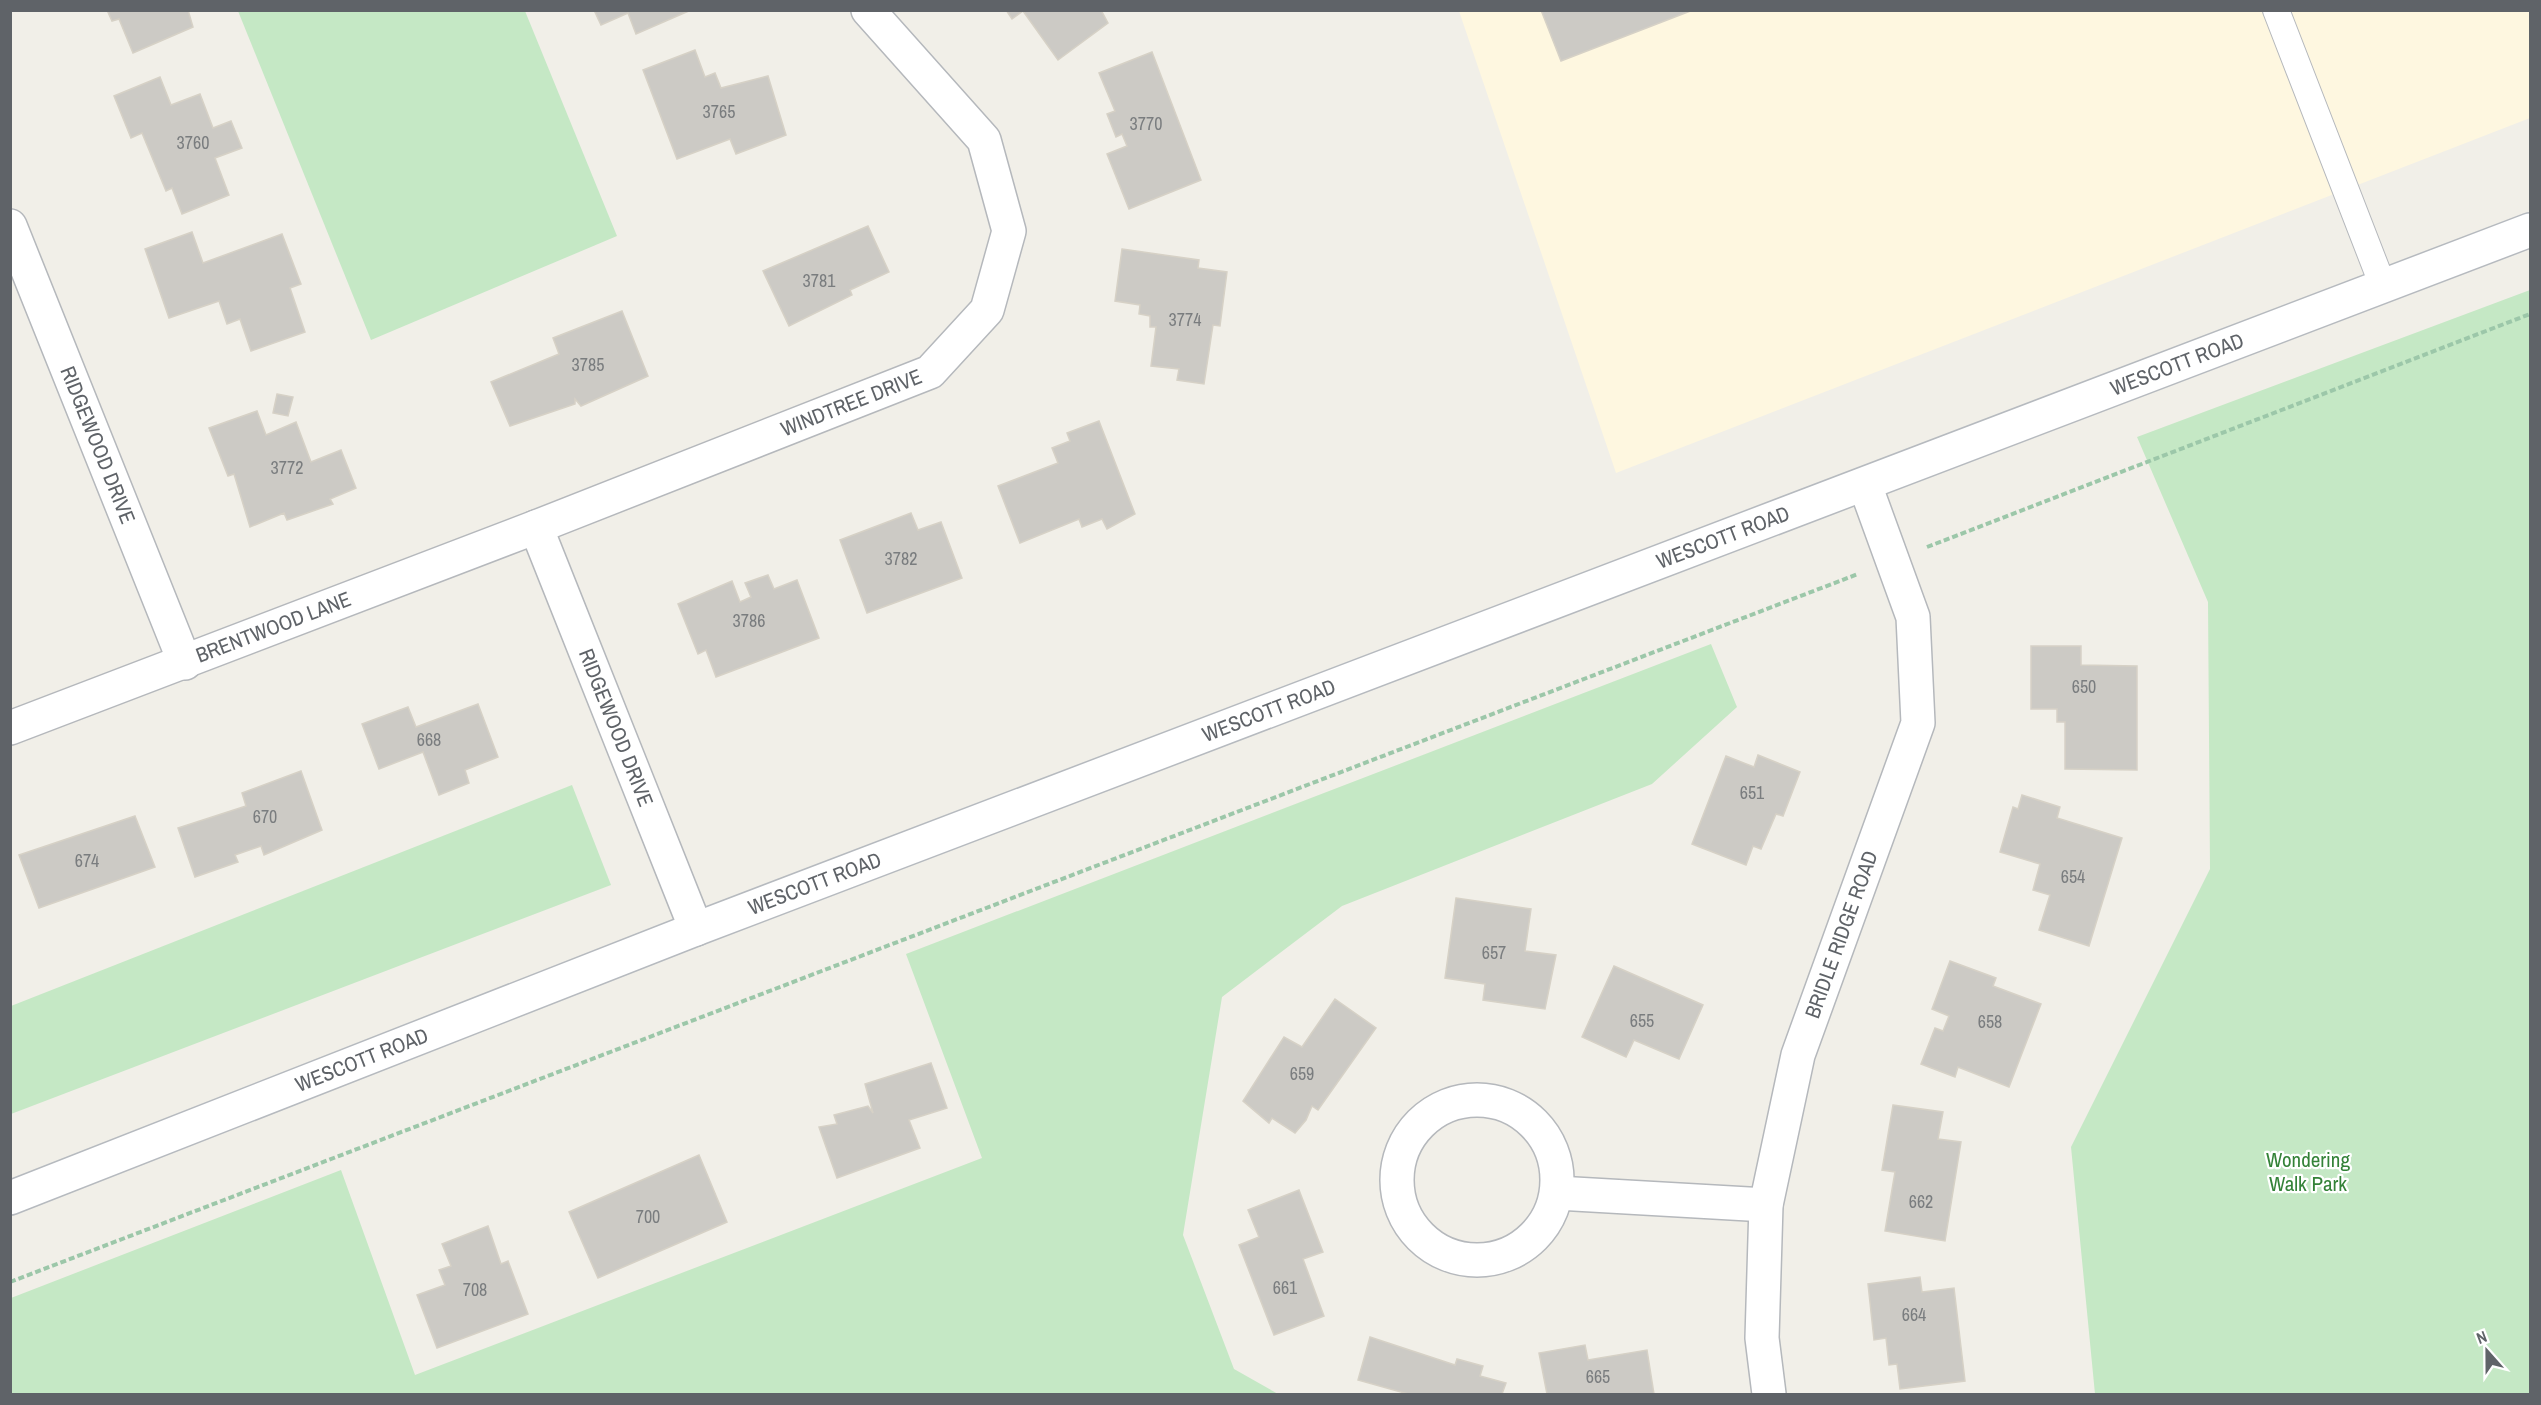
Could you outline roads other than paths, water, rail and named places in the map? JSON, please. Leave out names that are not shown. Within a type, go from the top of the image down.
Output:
[{"type":"street","name":"WINDTREE DRIVE","points":[[536,527],[930,372],[987,310],[1009,231],[984,140],[868,10]]},
{"type":"street","name":"RIDGEWOOD DRIVE","points":[[10,226],[185,663]]},
{"type":"street","name":"WESCOTT ROAD","points":[[10,1198],[696,929],[2530,230]]},
{"type":"street","name":"BRIDLE RIDGE ROAD","points":[[1769,1395],[1762,1338],[1766,1204],[1798,1054],[1918,723],[1913,617],[1865,485]]},
{"type":"street","name":"BRENTWOOD LANE","points":[[10,728],[536,527]]},
{"type":"street","name":"RIDGEWOOD DRIVE","points":[[536,527],[696,929]]},
{"type":"street","points":[[1484,1100],[1510,1106],[1532,1121],[1548,1141],[1557,1166],[1557,1193],[1548,1218],[1532,1239],[1509,1254],[1483,1261],[1456,1259],[1431,1247],[1412,1229],[1400,1205],[1396,1178],[1401,1152],[1414,1129],[1442,1108],[1458,1101],[1484,1100]]},
{"type":"street","points":[[1557,1193],[1766,1204]]},
{"type":"lane","points":[[2276,10],[2383,286]]},
{"type":"park label","name":"Wondering Walk Park","points":[[2308,1172]]}]
